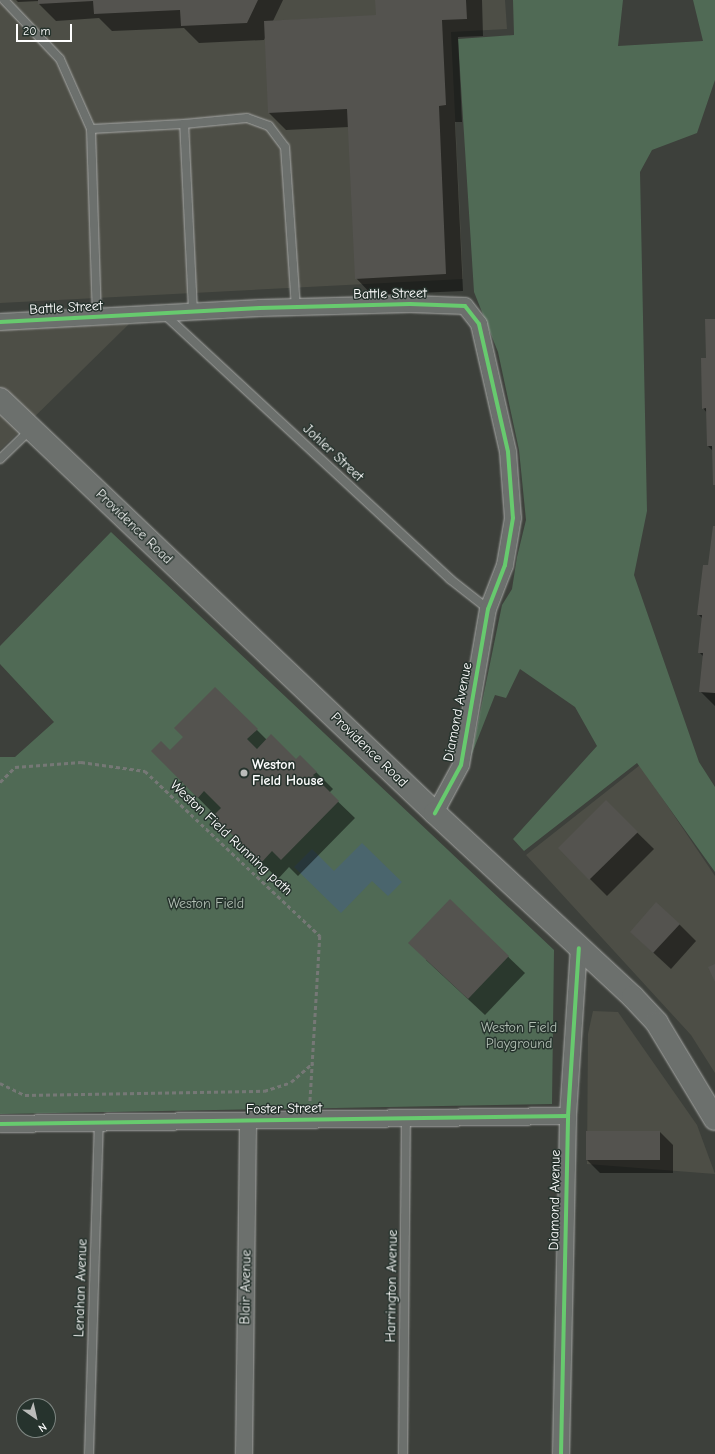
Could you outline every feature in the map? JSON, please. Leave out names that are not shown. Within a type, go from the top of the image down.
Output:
[{"type":"main road","name":"Providence Road","points":[[0,399],[435,813],[632,997],[657,1023],[715,1119]]},
{"type":"street","name":"Battle Street","points":[[0,322],[296,307],[410,304],[465,306],[479,324],[508,452],[513,518],[505,565],[488,609]]},
{"type":"street","name":"Diamond Avenue","points":[[435,813],[461,765],[488,609]]},
{"type":"street","name":"Diamond Avenue","points":[[561,1454],[568,1116],[579,948]]},
{"type":"street","name":"Foster Street","points":[[0,1124],[568,1116]]},
{"type":"street","name":"Blair Avenue","points":[[244,1454],[248,1121]]},
{"type":"lane","points":[[4,0],[60,59],[91,129],[97,317]]},
{"type":"lane","points":[[91,129],[184,124],[247,118],[269,126],[285,147],[296,307]]},
{"type":"lane","points":[[184,124],[193,312]]},
{"type":"lane","name":"Johler Street","points":[[163,314],[450,579],[488,609]]},
{"type":"lane","points":[[0,459],[31,429]]},
{"type":"lane","name":"Harrington Avenue","points":[[402,1454],[406,1118]]},
{"type":"lane","name":"Lenahan Avenue","points":[[89,1454],[99,1123]]},
{"type":"path","points":[[0,1083],[25,1095],[264,1091],[291,1082],[313,1063]]},
{"type":"shaded area","points":[[0,0],[505,0],[507,29],[451,32],[463,279],[0,303]]},
{"type":"shaded area","points":[[129,324],[19,432],[0,450],[0,328]]},
{"type":"shaded area","points":[[640,765],[715,876],[715,1073],[691,1035],[526,855]]},
{"type":"shaded area","points":[[593,1011],[618,1012],[697,1125],[715,1174],[587,1164],[588,1034]]},
{"type":"green space","points":[[513,0],[623,0],[618,46],[703,41],[693,0],[715,0],[715,80],[697,133],[652,150],[640,172],[647,511],[634,575],[699,762],[715,787],[715,872],[637,763],[524,851],[513,839],[597,746],[575,707],[520,669],[506,698],[495,695],[471,756],[502,605],[512,589],[517,557],[526,520],[519,450],[498,352],[474,292],[458,39],[514,35]]},
{"type":"green space","name":"Weston Field","points":[[111,532],[554,950],[552,1104],[0,1114],[0,757],[15,757],[54,722],[0,664],[0,646]]},
{"type":"water","points":[[362,843],[402,882],[388,896],[372,881],[341,913],[294,867],[312,849],[334,871]]},
{"type":"building","points":[[38,0],[258,0],[247,23],[181,26],[180,10],[94,14],[93,1],[38,4]]},
{"type":"building","points":[[375,0],[466,0],[467,19],[442,20],[446,105],[439,106],[446,274],[355,279],[347,109],[268,113],[264,21],[376,15]]},
{"type":"building","points":[[705,319],[715,319],[715,485],[713,485],[712,446],[707,446],[706,408],[702,409],[701,358],[706,358]]},
{"type":"building","points":[[713,526],[715,526],[715,693],[699,692],[703,653],[698,653],[702,615],[697,615],[703,565],[708,565]]},
{"type":"building","name":"Weston Field House","points":[[215,687],[258,729],[247,739],[257,749],[271,734],[296,759],[300,755],[317,772],[313,775],[339,801],[281,860],[272,851],[261,863],[213,816],[221,808],[204,791],[198,798],[151,751],[161,741],[170,750],[183,737],[174,728]]},
{"type":"building","points":[[606,800],[638,832],[589,880],[558,848]]},
{"type":"building","points":[[450,899],[509,956],[468,999],[408,943]]},
{"type":"building","points":[[656,902],[680,924],[653,953],[630,932]]},
{"type":"building","points":[[715,964],[715,982],[708,967]]},
{"type":"building","points":[[586,1131],[660,1131],[660,1160],[586,1160]]},
{"type":"cycle path","points":[[0,322],[260,308],[410,304],[465,306],[479,324],[508,452],[513,518],[505,565],[488,609],[461,765],[435,813]]},
{"type":"cycle path","points":[[561,1454],[568,1116],[579,948]]},
{"type":"cycle path","points":[[0,1124],[568,1116]]},
{"type":"place","name":"Weston Field House","points":[[244,773]]},
{"type":"park label","name":"Weston Field Playground","points":[[519,1036]]}]
